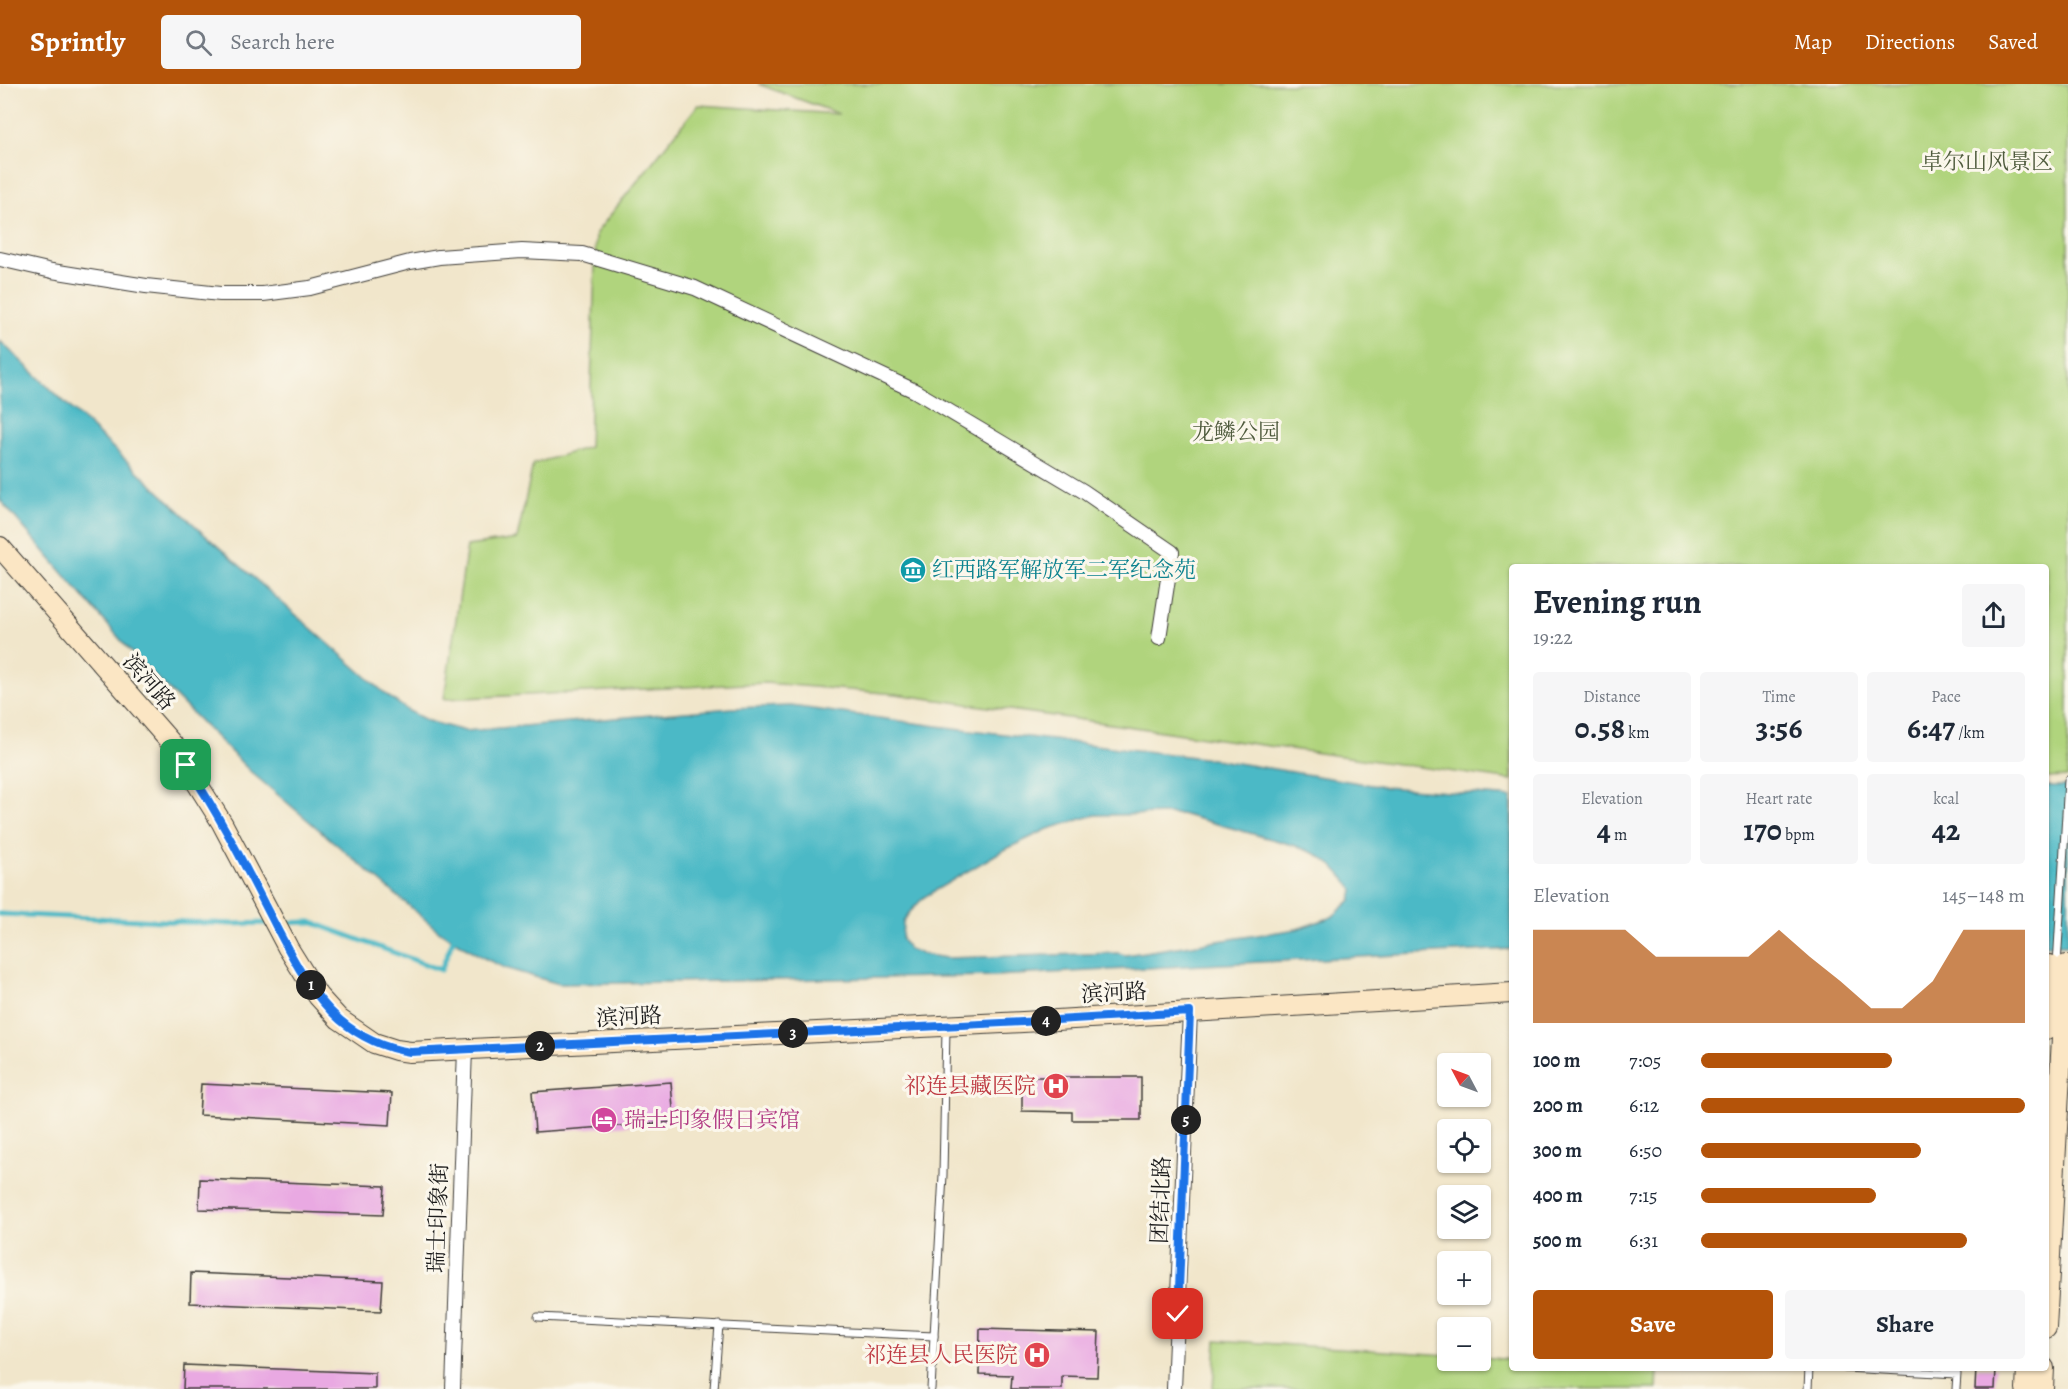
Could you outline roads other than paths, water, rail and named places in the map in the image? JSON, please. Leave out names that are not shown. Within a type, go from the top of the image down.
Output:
[{"type":"street","points":[[0,259],[52,271],[146,286],[220,294],[252,294],[310,288],[410,262],[467,254],[522,251],[582,254],[695,288],[915,391],[1083,491],[1172,552],[1159,638]]},
{"type":"street","name":"滨河路","points":[[0,548],[173,745],[222,823],[288,948],[318,996],[339,1018],[374,1042],[396,1050],[410,1052],[946,1026],[1509,993]]},
{"type":"street","points":[[2049,1012],[2057,965]]},
{"type":"street","points":[[2049,1229],[2057,965]]},
{"type":"street","name":"团结北路","points":[[1174,1389],[1190,1012]]},
{"type":"street","name":"瑞士印象街","points":[[453,1389],[465,1049]]},
{"type":"street","points":[[2026,1389],[2027,1371]]},
{"type":"street","points":[[2043,1389],[2044,1371]]},
{"type":"lane","points":[[2057,965],[2068,780]]},
{"type":"lane","points":[[931,1389],[943,1175],[946,1026]]},
{"type":"lane","points":[[538,1317],[934,1335]]},
{"type":"lane","points":[[714,1389],[719,1325]]},
{"type":"lane","points":[[1808,1389],[1809,1371]]},
{"type":"lane","points":[[1901,1371],[1957,1374],[1956,1389]]},
{"type":"water","points":[[0,341],[204,534],[388,696],[428,721],[465,731],[732,708],[791,706],[1219,760],[1384,787],[1509,797],[1509,949],[994,976],[559,984],[505,968],[440,932],[251,772],[132,653],[0,500]],"holes":[[[1181,814],[1293,845],[1316,854],[1333,866],[1351,886],[1353,891],[1351,900],[1332,917],[1297,929],[1125,955],[1119,953],[946,958],[909,949],[902,940],[903,922],[924,897],[1000,852],[1048,829],[1095,815]]]},
{"type":"water","points":[[2049,786],[2068,786],[2068,945],[2049,945]]},
{"type":"waterway","points":[[0,914],[232,924],[271,923]]},
{"type":"waterway","points":[[280,923],[311,922],[441,970],[455,935]]},
{"type":"place","name":"红西路军解放军二军纪念苑","points":[[913,570]]},
{"type":"place","name":"祁连县藏医院","points":[[1056,1086]]},
{"type":"place","name":"瑞士印象假日宾馆","points":[[604,1120]]},
{"type":"place","name":"祁连县人民医院","points":[[1037,1355]]},
{"type":"park label","name":"卓尔山风景区","points":[[1987,162]]},
{"type":"park label","name":"龙鳞公园","points":[[1236,432]]}]
